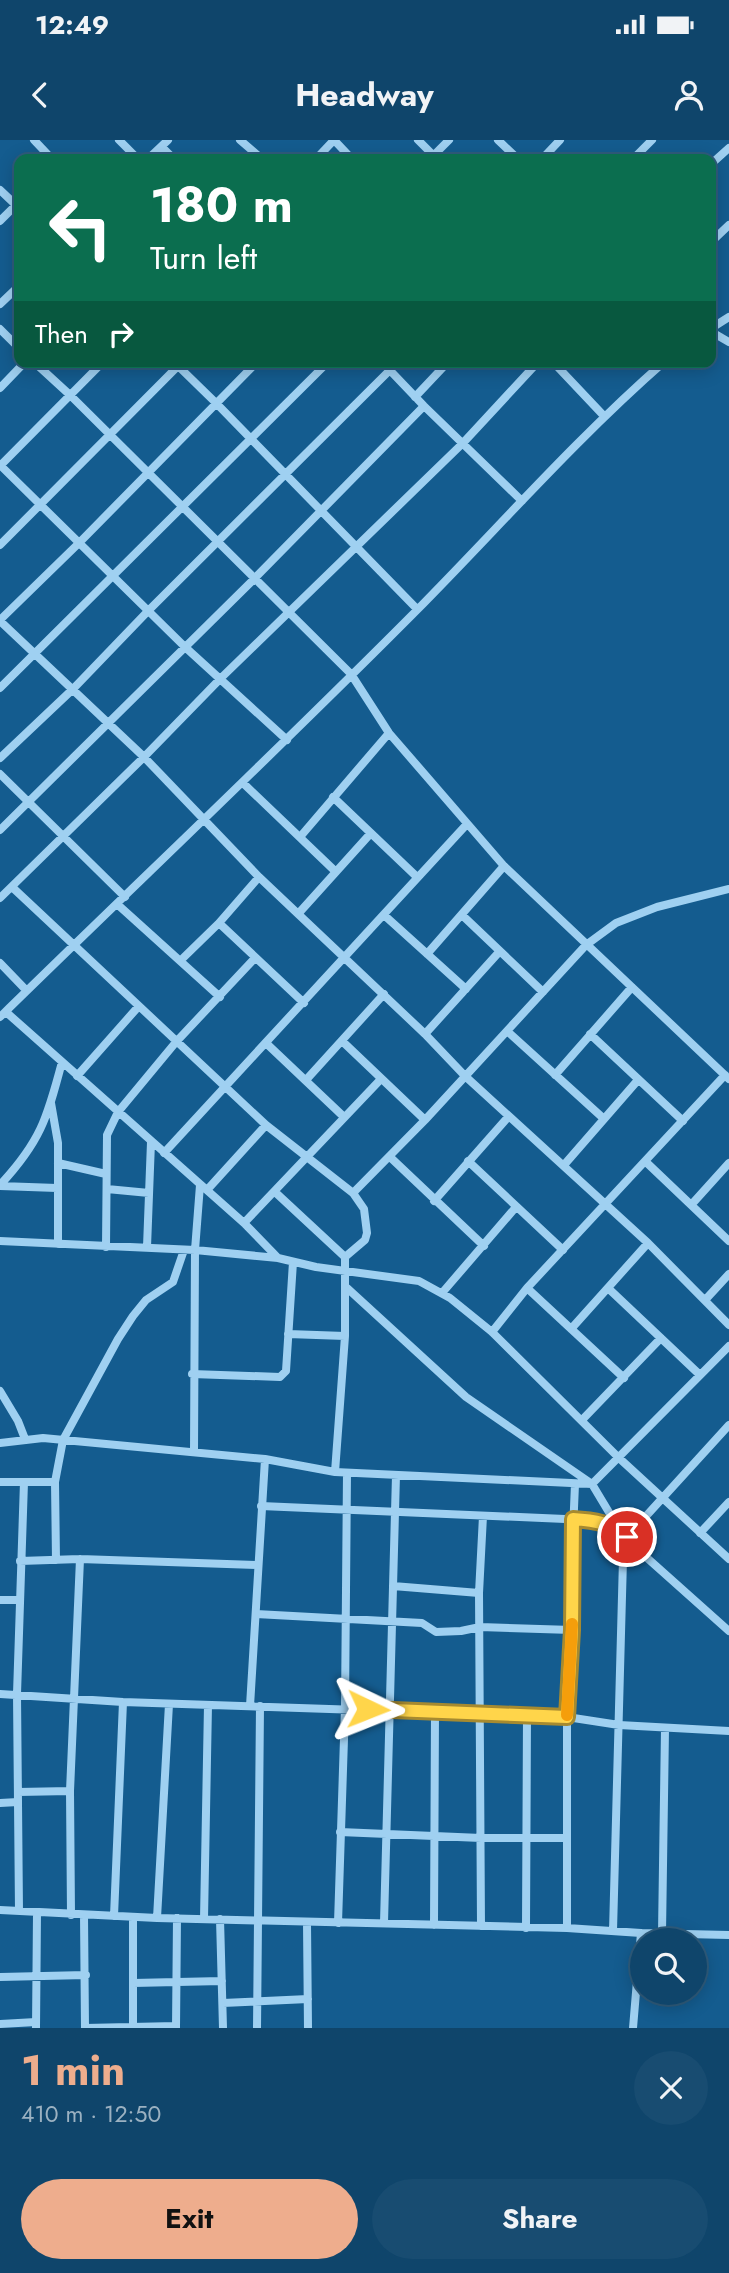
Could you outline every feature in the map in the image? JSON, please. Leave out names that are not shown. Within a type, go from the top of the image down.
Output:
[{"type":"street","points":[[34,140],[47,154]]},
{"type":"street","points":[[119,140],[133,154]]},
{"type":"street","points":[[240,140],[256,154]]},
{"type":"street","points":[[321,154],[334,140],[347,154]]},
{"type":"street","points":[[418,140],[430,154]]},
{"type":"street","points":[[437,154],[449,140]]},
{"type":"street","points":[[498,140],[513,154]]},
{"type":"street","points":[[547,154],[560,140]]},
{"type":"street","points":[[638,154],[652,140]]},
{"type":"street","points":[[0,190],[14,203]]},
{"type":"street","points":[[0,221],[14,210]]},
{"type":"street","points":[[716,237],[729,225]]},
{"type":"street","points":[[0,304],[14,291]]},
{"type":"street","points":[[0,329],[14,343]]},
{"type":"street","points":[[0,388],[19,368]]},
{"type":"street","points":[[41,368],[351,674],[389,733],[504,866],[727,1077],[527,1288],[492,1332]]},
{"type":"street","points":[[97,368],[0,466],[185,647],[287,740]]},
{"type":"street","points":[[0,544],[174,368]]},
{"type":"street","points":[[182,368],[417,609]]},
{"type":"street","points":[[251,368],[0,620],[144,757],[258,877],[346,958],[465,1076],[648,1243],[729,1325]]},
{"type":"street","points":[[0,688],[322,368]]},
{"type":"street","points":[[415,397],[442,368]]},
{"type":"street","points":[[0,898],[288,612],[463,443],[532,368]]},
{"type":"street","points":[[559,368],[604,416]]},
{"type":"street","points":[[278,1258],[204,1187],[62,1062],[3,1014],[287,740],[653,368]]},
{"type":"street","points":[[0,758],[74,689],[149,610],[390,370],[522,501]]},
{"type":"street","points":[[0,830],[322,511],[424,406]]},
{"type":"street","points":[[299,837],[389,733]]},
{"type":"street","points":[[0,774],[125,897]]},
{"type":"street","points":[[243,783],[336,872]]},
{"type":"street","points":[[333,797],[417,877]]},
{"type":"street","points":[[164,1153],[467,824]]},
{"type":"street","points":[[298,914],[371,834]]},
{"type":"street","points":[[427,954],[504,866]]},
{"type":"street","points":[[180,961],[219,923],[258,877]]},
{"type":"street","points":[[12,887],[266,1125],[353,1193],[364,1209],[367,1233],[365,1240],[345,1257]]},
{"type":"street","points":[[353,1193],[425,1120],[586,945],[616,923],[657,906],[729,889]]},
{"type":"street","points":[[117,904],[220,997]]},
{"type":"street","points":[[384,915],[466,989]]},
{"type":"street","points":[[461,915],[544,992]]},
{"type":"street","points":[[219,923],[303,1003]]},
{"type":"street","points":[[425,1034],[500,951]]},
{"type":"street","points":[[106,1247],[107,1135],[118,1112],[176,1042],[255,958]]},
{"type":"street","points":[[0,964],[26,990]]},
{"type":"street","points":[[555,1075],[632,987]]},
{"type":"street","points":[[306,1080],[384,995]]},
{"type":"street","points":[[77,1076],[138,1007]]},
{"type":"street","points":[[507,1031],[603,1118]]},
{"type":"street","points":[[590,1034],[683,1121]]},
{"type":"street","points":[[342,1041],[425,1120]]},
{"type":"street","points":[[267,1044],[344,1117]]},
{"type":"street","points":[[0,1186],[24,1160],[35,1142],[51,1102],[62,1062]]},
{"type":"street","points":[[244,1223],[381,1079]]},
{"type":"street","points":[[564,1165],[638,1080]]},
{"type":"street","points":[[51,1102],[58,1143],[58,1244]]},
{"type":"street","points":[[434,1201],[509,1116]]},
{"type":"street","points":[[194,1452],[192,1374],[195,1250],[204,1187],[266,1125]]},
{"type":"street","points":[[147,1247],[151,1142]]},
{"type":"street","points":[[390,1157],[484,1247]]},
{"type":"street","points":[[468,1161],[563,1250]]},
{"type":"street","points":[[646,1161],[729,1241]]},
{"type":"street","points":[[58,1163],[106,1174]]},
{"type":"street","points":[[692,1204],[729,1163]]},
{"type":"street","points":[[0,1186],[57,1188]]},
{"type":"street","points":[[107,1189],[149,1193]]},
{"type":"street","points":[[275,1192],[345,1257],[345,1336],[335,1472]]},
{"type":"street","points":[[442,1293],[516,1207]]},
{"type":"street","points":[[0,1241],[195,1250],[278,1258],[334,1270],[413,1279],[442,1293],[492,1332],[619,1458],[729,1559]]},
{"type":"street","points":[[571,1329],[648,1243]]},
{"type":"street","points":[[56,1560],[55,1482],[63,1440],[133,1316],[146,1300],[173,1282],[184,1250]]},
{"type":"street","points":[[192,1374],[280,1377],[286,1371],[293,1262]]},
{"type":"street","points":[[706,1299],[729,1274]]},
{"type":"street","points":[[347,1288],[466,1397],[592,1485],[619,1529],[646,1558],[729,1631]]},
{"type":"street","points":[[527,1288],[624,1378]]},
{"type":"street","points":[[609,1289],[700,1375]]},
{"type":"street","points":[[288,1334],[345,1336]]},
{"type":"street","points":[[582,1420],[661,1338]]},
{"type":"street","points":[[0,1443],[25,1439],[63,1440],[265,1459],[335,1472],[592,1485],[729,1346]]},
{"type":"street","points":[[0,1391],[18,1421],[25,1439]]},
{"type":"street","points":[[627,1537],[729,1425]]},
{"type":"street","points":[[257,2028],[256,1614],[265,1459]]},
{"type":"street","points":[[338,1923],[345,1709],[347,1473]]},
{"type":"street","points":[[384,1923],[396,1475]]},
{"type":"street","points":[[0,1482],[55,1482]]},
{"type":"street","points":[[19,1911],[17,1695],[24,1482]]},
{"type":"street","points":[[567,1928],[567,1717],[575,1484]]},
{"type":"street","points":[[700,1533],[729,1502]]},
{"type":"street","points":[[261,1506],[573,1519],[588,1520],[619,1529]]},
{"type":"street","points":[[481,1926],[479,1593],[483,1516]]},
{"type":"street","points":[[613,1931],[620,1726],[622,1559],[619,1529]]},
{"type":"street","points":[[20,1561],[80,1559],[257,1565]]},
{"type":"street","points":[[71,1915],[70,1791],[80,1559]]},
{"type":"street","points":[[393,1586],[479,1593]]},
{"type":"street","points":[[0,1600],[19,1600]]},
{"type":"street","points":[[256,1614],[422,1623],[436,1632],[480,1627],[572,1630]]},
{"type":"street","points":[[0,1694],[169,1704],[391,1709],[567,1717],[620,1726],[729,1731]]},
{"type":"street","points":[[114,1916],[123,1702]]},
{"type":"street","points":[[157,1918],[169,1704]]},
{"type":"street","points":[[204,1919],[208,1705]]},
{"type":"street","points":[[434,1925],[435,1712]]},
{"type":"street","points":[[526,1928],[527,1716]]},
{"type":"street","points":[[662,1928],[665,1729]]},
{"type":"street","points":[[18,1792],[70,1791]]},
{"type":"street","points":[[0,1803],[18,1801]]},
{"type":"street","points":[[340,1832],[481,1838],[567,1838]]},
{"type":"street","points":[[0,1910],[71,1915],[567,1928],[630,1932]]},
{"type":"street","points":[[0,2024],[36,2025],[37,1913]]},
{"type":"street","points":[[84,1915],[85,2028],[176,2027],[177,1918]]},
{"type":"street","points":[[132,2027],[133,1917]]},
{"type":"street","points":[[220,1919],[223,2028]]},
{"type":"street","points":[[307,1923],[308,2028]]},
{"type":"street","points":[[707,1934],[729,1935]]},
{"type":"street","points":[[0,1977],[86,1975]]},
{"type":"street","points":[[133,1983],[222,1981]]},
{"type":"street","points":[[223,2003],[308,1999]]},
{"type":"street","points":[[632,2028],[634,2005]]},
{"type":"slow traffic","points":[[567,1715],[572,1624]]},
{"type":"route","points":[[368,1709],[567,1717],[572,1630],[573,1519],[588,1520],[619,1529],[627,1537]]}]
